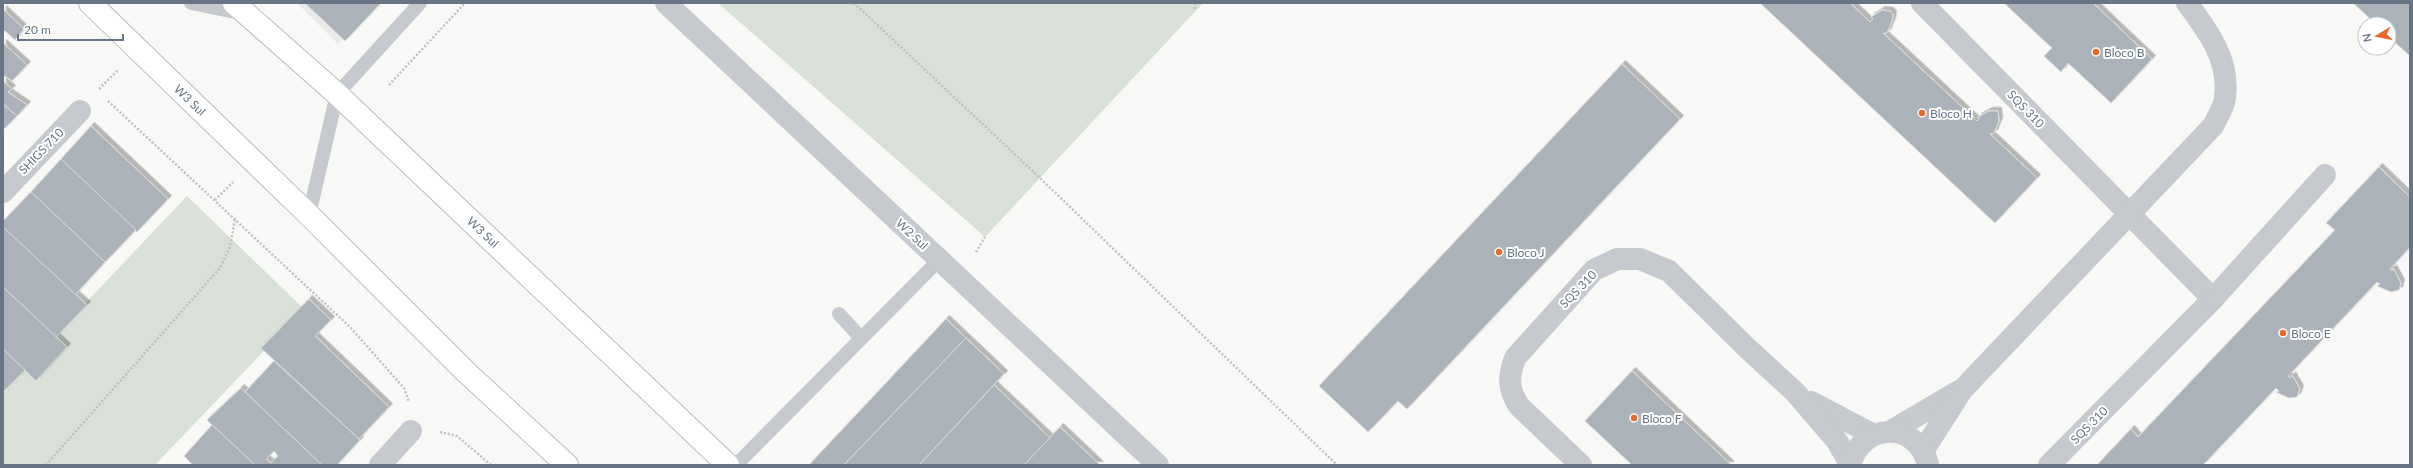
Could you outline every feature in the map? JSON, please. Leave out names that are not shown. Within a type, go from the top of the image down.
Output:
[{"type":"main road","name":"W3 Sul","points":[[90,3],[309,215],[467,373],[567,465]]},
{"type":"main road","name":"W3 Sul","points":[[240,8],[337,94],[728,465]]},
{"type":"street","name":"W2 Sul","points":[[666,3],[1158,465]]},
{"type":"street","name":"SQS 310","points":[[1922,3],[2213,299]]},
{"type":"street","name":"SQS 310","points":[[1795,392],[1840,419],[1882,433],[1909,437],[1925,458],[1962,390],[2213,126],[2225,99],[2225,70],[2211,35],[2187,3]]},
{"type":"street","name":"SHIGS 710","points":[[3,192],[80,111]]},
{"type":"street","name":"SQS 310","points":[[2049,465],[2213,299],[2326,175]]},
{"type":"street","name":"SQS 310","points":[[1581,465],[1519,406],[1512,395],[1509,383],[1510,371],[1515,358],[1594,270],[1617,260],[1640,259],[1669,271],[1746,348],[1795,392],[1837,441],[1850,464]]},
{"type":"street","name":"SQS 310","points":[[1850,464],[1857,446],[1962,390]]},
{"type":"street","points":[[380,465],[408,435]]},
{"type":"lane","points":[[191,3],[240,8]]},
{"type":"lane","points":[[309,215],[337,94],[420,3]]},
{"type":"lane","points":[[736,465],[939,260]]},
{"type":"lane","points":[[839,314],[862,338]]},
{"type":"path","points":[[389,85],[465,3]]},
{"type":"path","points":[[854,3],[1040,178],[1337,465]]},
{"type":"path","points":[[1195,3],[1195,11]]},
{"type":"path","points":[[80,111],[137,49]]},
{"type":"path","points":[[98,91],[350,327],[404,388],[410,408],[408,435]]},
{"type":"path","points":[[46,465],[220,268],[230,247],[235,219]]},
{"type":"path","points":[[434,431],[457,436],[491,465]]},
{"type":"shaded area","points":[[297,3],[378,3],[338,44]]},
{"type":"shaded area","points":[[718,3],[1203,3],[985,237]]},
{"type":"shaded area","points":[[187,196],[304,309],[155,465],[3,465],[3,390]]},
{"type":"building","points":[[381,3],[345,41],[306,4]]},
{"type":"building","name":"Bloco H","points":[[1760,3],[1850,3],[1870,22],[1873,19],[1871,17],[1882,10],[1890,11],[1893,14],[1892,21],[1887,33],[1883,33],[1977,121],[1979,119],[1978,117],[1989,111],[1998,111],[1999,121],[1994,133],[1990,134],[2037,178],[1995,223]]},
{"type":"building","name":"Bloco B","points":[[2004,3],[2093,3],[2152,59],[2111,103],[2068,63],[2061,72],[2044,56],[2052,48]]},
{"type":"building","points":[[2353,3],[2410,3],[2410,56],[2397,44],[2397,16],[2367,16]]},
{"type":"building","points":[[3,9],[24,29],[15,40],[3,29]]},
{"type":"building","points":[[3,43],[27,65],[12,81],[3,75]]},
{"type":"building","name":"Bloco J","points":[[1622,64],[1680,119],[1407,409],[1398,401],[1368,432],[1319,386]]},
{"type":"building","points":[[3,81],[12,89],[8,92],[27,105],[17,116],[3,104]]},
{"type":"building","points":[[3,104],[17,116],[4,129],[3,128]]},
{"type":"building","points":[[91,126],[168,199],[137,232],[61,159]]},
{"type":"building","points":[[61,159],[136,230],[105,262],[31,192]]},
{"type":"building","name":"Bloco E","points":[[2379,167],[2410,197],[2410,247],[2390,269],[2392,271],[2393,268],[2401,283],[2399,290],[2391,292],[2377,286],[2380,284],[2377,282],[2288,376],[2291,378],[2292,375],[2300,389],[2297,397],[2289,398],[2276,392],[2279,391],[2276,388],[2203,465],[2097,465],[2131,429],[2138,437],[2335,230],[2326,223]]},
{"type":"building","points":[[31,192],[105,262],[75,295],[3,227],[3,221]]},
{"type":"building","points":[[3,227],[87,305],[56,337],[3,287]]},
{"type":"building","points":[[3,287],[67,347],[36,381],[3,349]]},
{"type":"building","points":[[309,299],[331,320],[315,336],[389,407],[359,439],[261,348]]},
{"type":"building","points":[[946,319],[966,338],[844,465],[809,465]]},
{"type":"building","points":[[966,338],[1004,374],[919,465],[844,465]]},
{"type":"building","points":[[3,349],[25,370],[3,392]]},
{"type":"building","points":[[274,361],[360,440],[337,465],[322,465],[245,392]]},
{"type":"building","name":"Bloco F","points":[[1632,371],[1731,465],[1632,465],[1585,421]]},
{"type":"building","points":[[994,385],[1050,438],[1024,465],[919,465]]},
{"type":"building","points":[[241,388],[322,465],[255,465],[207,420]],"holes":[[[274,451],[278,456],[271,463],[266,459]]]},
{"type":"building","points":[[212,425],[255,465],[193,465],[184,456]]},
{"type":"building","points":[[1060,427],[1100,465],[1024,465]]},
{"type":"place","name":"Bloco B","points":[[2096,52]]},
{"type":"place","name":"Bloco H","points":[[1922,113]]},
{"type":"place","name":"Bloco J","points":[[1499,252]]},
{"type":"place","name":"Bloco E","points":[[2283,333]]},
{"type":"place","name":"Bloco F","points":[[1634,418]]}]
